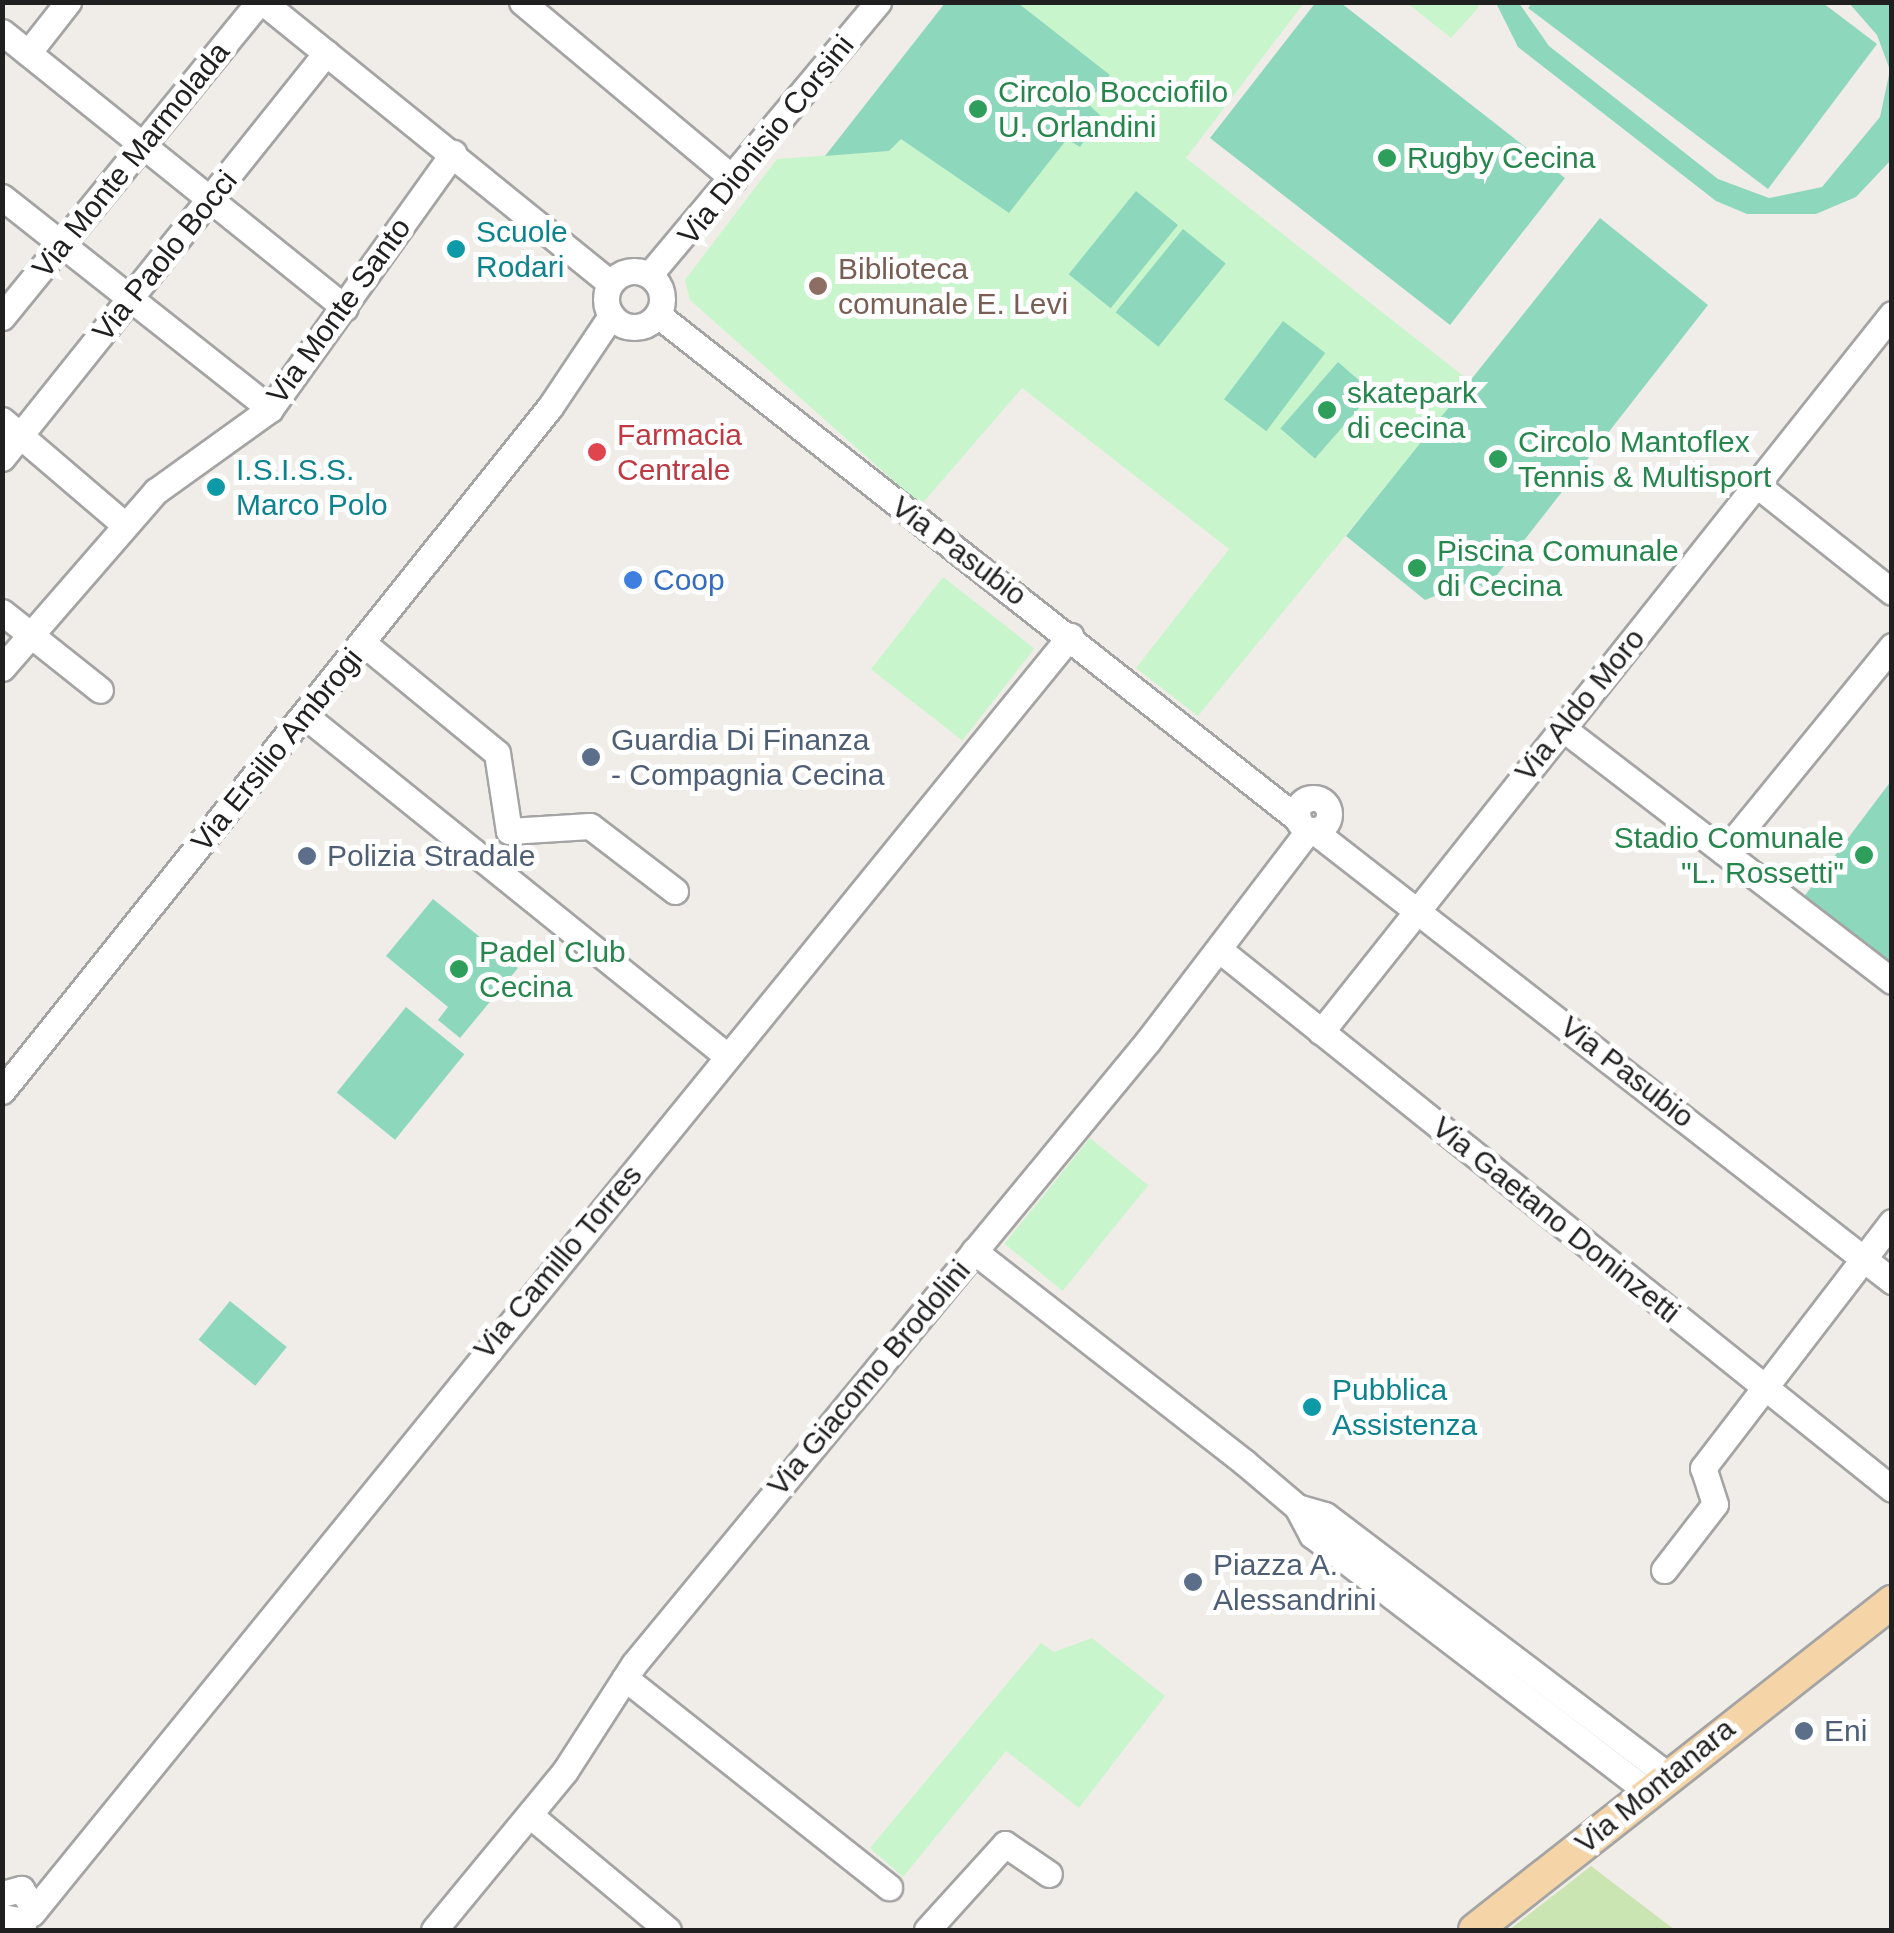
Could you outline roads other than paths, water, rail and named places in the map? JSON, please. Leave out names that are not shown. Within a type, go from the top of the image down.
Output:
[{"type":"main road","name":"Via Montanara","points":[[1835,1642],[1850,1612],[1892,1580]]},
{"type":"main road","name":"Via Montanara","points":[[1476,1930],[1835,1642],[1892,1602]]},
{"type":"street","points":[[28,52],[68,2]]},
{"type":"street","points":[[261,2],[610,282],[619,322],[658,316],[663,301],[650,274],[636,270],[610,282]]},
{"type":"street","name":"Via Monte Marmolada","points":[[2,317],[261,2]]},
{"type":"street","points":[[522,2],[734,179]]},
{"type":"street","name":"Via Dionisio Corsini","points":[[650,274],[734,179],[878,2]]},
{"type":"street","points":[[2,32],[345,308]]},
{"type":"street","name":"Via Paolo Bocci","points":[[2,458],[11,429],[131,299],[326,53]]},
{"type":"street","name":"Via Monte Santo","points":[[2,668],[156,491],[270,409],[453,154]]},
{"type":"street","points":[[2,196],[270,409]]},
{"type":"street","name":"Via Aldo Moro","points":[[1320,1032],[1892,314]]},
{"type":"street","name":"Via Pasubio","points":[[658,316],[1070,636],[1312,817],[1362,863],[1892,1281]]},
{"type":"street","name":"Via Ersilio Ambrogi","points":[[2,1091],[619,322]]},
{"type":"street","points":[[11,429],[126,526]]},
{"type":"street","points":[[1757,485],[1892,592]]},
{"type":"street","points":[[2,612],[100,690]]},
{"type":"street","name":"Via Camillo Torres","points":[[19,1903],[727,1056],[1070,636]]},
{"type":"street","points":[[363,643],[498,753],[509,831],[590,826],[675,891]]},
{"type":"street","points":[[1724,852],[1892,646]]},
{"type":"street","points":[[304,715],[727,1056]]},
{"type":"street","points":[[1562,726],[1892,981]]},
{"type":"street","name":"Via Giacomo Brodolini","points":[[434,1930],[531,1816],[625,1678],[1220,951],[1312,817]]},
{"type":"street","name":"Via Gaetano Doninzetti","points":[[1220,951],[1892,1490]]},
{"type":"street","points":[[1664,1570],[1715,1504],[1703,1468],[1892,1222]]},
{"type":"street","points":[[974,1251],[1297,1507],[1312,1535],[1659,1784]]},
{"type":"street","points":[[625,1678],[889,1887]]},
{"type":"street","points":[[531,1816],[668,1930]]},
{"type":"street","points":[[928,1930],[1005,1844],[1049,1874]]},
{"type":"place","name":"Circolo Bocciofilo U. Orlandini","points":[[978,109]]},
{"type":"place","name":"Rugby Cecina","points":[[1387,158]]},
{"type":"place","name":"Scuole Rodari","points":[[456,249]]},
{"type":"place","name":"Biblioteca comunale E. Levi","points":[[818,286]]},
{"type":"place","name":"skatepark di cecina","points":[[1327,410]]},
{"type":"place","name":"Farmacia Centrale","points":[[597,452]]},
{"type":"place","name":"Circolo Mantoflex Tennis & Multisport","points":[[1498,459]]},
{"type":"place","name":"I.S.I.S.S. Marco Polo","points":[[216,487]]},
{"type":"place","name":"Piscina Comunale di Cecina","points":[[1417,568]]},
{"type":"place","name":"Coop","points":[[633,580]]},
{"type":"place","name":"Guardia Di Finanza - Compagnia Cecina","points":[[591,757]]},
{"type":"place","name":"Stadio Comunale \"L. Rossetti\"","points":[[1864,855]]},
{"type":"place","name":"Polizia Stradale","points":[[307,856]]},
{"type":"place","name":"Padel Club Cecina","points":[[459,969]]},
{"type":"place","name":"Pubblica Assistenza","points":[[1312,1407]]},
{"type":"place","name":"Piazza A. Alessandrini","points":[[1193,1582]]},
{"type":"place","name":"Eni","points":[[1804,1731]]}]
